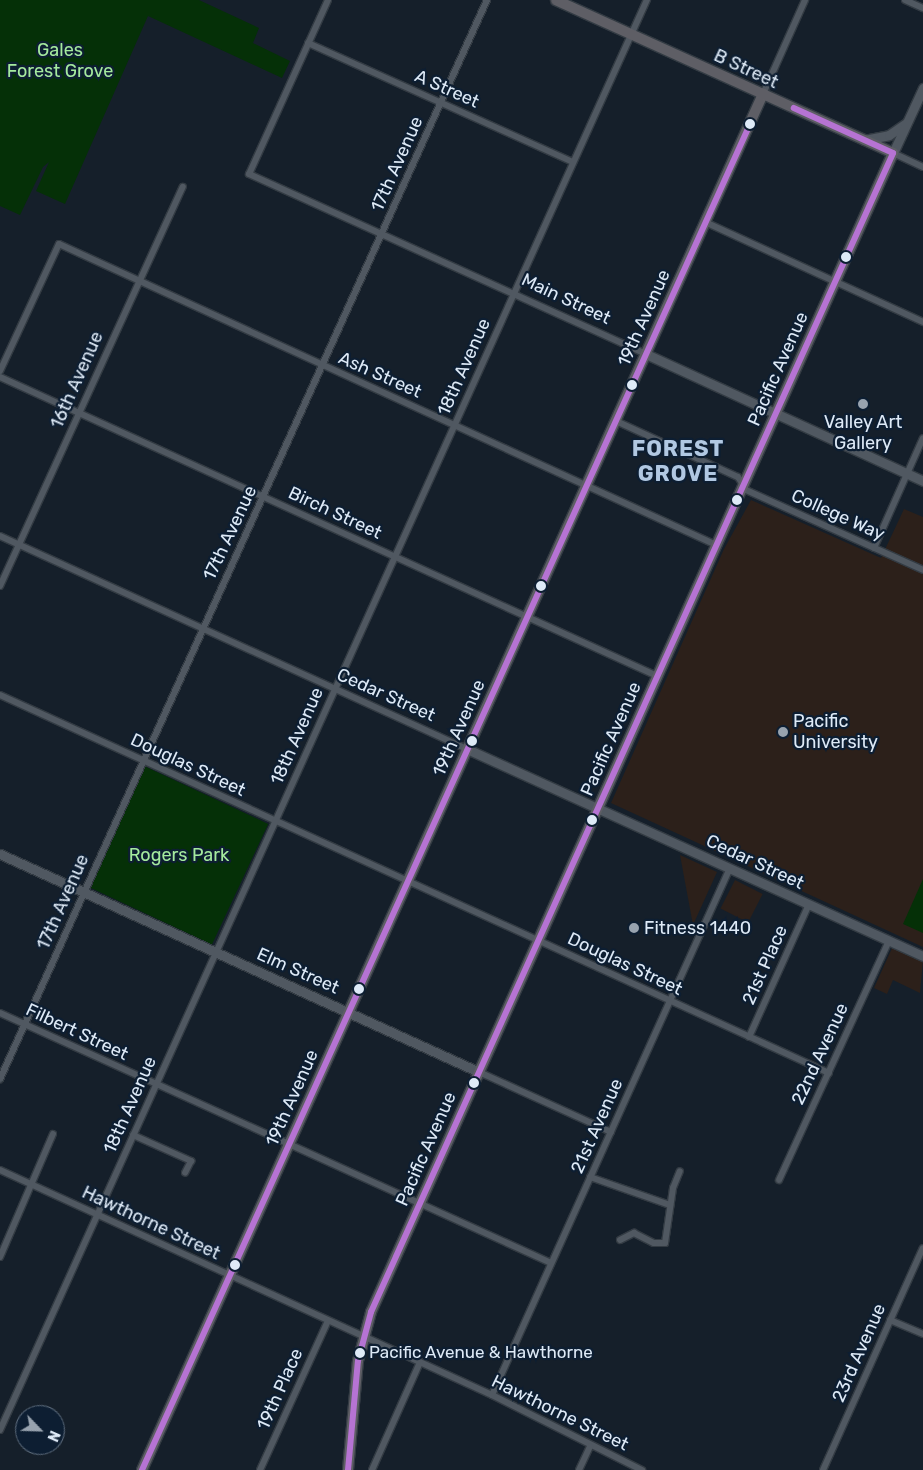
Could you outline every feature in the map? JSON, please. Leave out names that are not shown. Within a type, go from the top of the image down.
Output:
[{"type":"main road","name":"B Street","points":[[556,0],[893,153]]},
{"type":"main road","name":"19th Avenue","points":[[142,1470],[763,94]]},
{"type":"main road","name":"Pacific Avenue","points":[[348,1470],[363,1337],[419,1204],[893,153]]},
{"type":"street","points":[[308,43],[328,0]]},
{"type":"street","name":"17th Avenue","points":[[0,1079],[487,0]]},
{"type":"street","name":"18th Avenue","points":[[0,1430],[647,0]]},
{"type":"street","name":"19th Avenue","points":[[763,94],[805,0]]},
{"type":"street","points":[[905,0],[923,8]]},
{"type":"street","name":"A Street","points":[[308,43],[573,162]]},
{"type":"street","name":"Main Street","points":[[308,43],[248,174],[514,293],[923,481]]},
{"type":"street","name":"Pacific Avenue","points":[[893,153],[923,88]]},
{"type":"street","points":[[864,140],[889,134],[907,122]]},
{"type":"street","name":"B Street","points":[[893,153],[923,167]]},
{"type":"street","name":"16th Avenue","points":[[0,586],[182,187]]},
{"type":"street","points":[[705,222],[923,322]]},
{"type":"street","name":"Ash Street","points":[[0,371],[59,244],[716,545]]},
{"type":"street","name":"Birch Street","points":[[0,377],[657,676]]},
{"type":"street","name":"College Way","points":[[616,421],[738,476],[746,490],[923,570]]},
{"type":"street","points":[[874,548],[923,438]]},
{"type":"street","name":"Cedar Street","points":[[0,536],[334,690],[923,956]]},
{"type":"street","name":"Douglas Street","points":[[0,695],[828,1072]]},
{"type":"street","name":"Elm Street","points":[[0,854],[611,1132]]},
{"type":"street","name":"21st Avenue","points":[[492,1395],[730,868]]},
{"type":"street","name":"21st Place","points":[[749,1037],[809,904]]},
{"type":"street","name":"22nd Avenue","points":[[778,1180],[889,940]]},
{"type":"street","name":"Filbert Street","points":[[0,1013],[551,1263]]},
{"type":"street","points":[[0,1257],[53,1134]]},
{"type":"street","points":[[133,1135],[191,1161],[185,1173]]},
{"type":"street","name":"Hawthorne Street","points":[[0,1170],[492,1395],[640,1470]]},
{"type":"street","points":[[620,1240],[634,1233],[663,1244],[670,1206],[680,1171]]},
{"type":"street","points":[[590,1177],[670,1206]]},
{"type":"street","name":"23rd Avenue","points":[[823,1470],[923,1248]]},
{"type":"street","points":[[890,1320],[923,1334]]},
{"type":"street","name":"19th Place","points":[[260,1470],[328,1321]]},
{"type":"street","points":[[372,1470],[420,1362]]},
{"type":"street","points":[[579,1470],[590,1446]]},
{"type":"shaded area","name":"Pacific University","points":[[751,500],[881,558],[904,509],[923,517],[923,947],[611,803],[724,549]]},
{"type":"shaded area","points":[[680,855],[717,872],[693,925]]},
{"type":"shaded area","points":[[735,880],[763,894],[748,923],[720,909]]},
{"type":"shaded area","points":[[893,946],[923,960],[920,993],[893,980],[887,994],[874,988]]},
{"type":"green space","name":"Gales Forest Grove","points":[[0,0],[199,0],[259,28],[253,43],[290,61],[282,78],[148,16],[65,204],[36,191],[49,162],[43,167],[20,215],[0,206]]},
{"type":"green space","name":"Rogers Park","points":[[144,766],[268,824],[212,944],[88,887]]},
{"type":"green space","points":[[923,879],[923,933],[903,924]]},
{"type":"transit line","points":[[348,1470],[358,1361],[371,1312],[893,153],[794,108]]},
{"type":"transit line","points":[[142,1470],[750,124]]},
{"type":"place","name":"Valley Art Gallery","points":[[863,404]]},
{"type":"place","name":"Pacific University","points":[[783,732]]},
{"type":"place","name":"Fitness 1440","points":[[634,928]]},
{"type":"place","name":"Pacific Avenue & Hawthorne","points":[[360,1353]]},
{"type":"district","name":"FOREST GROVE","points":[[678,460]]}]
